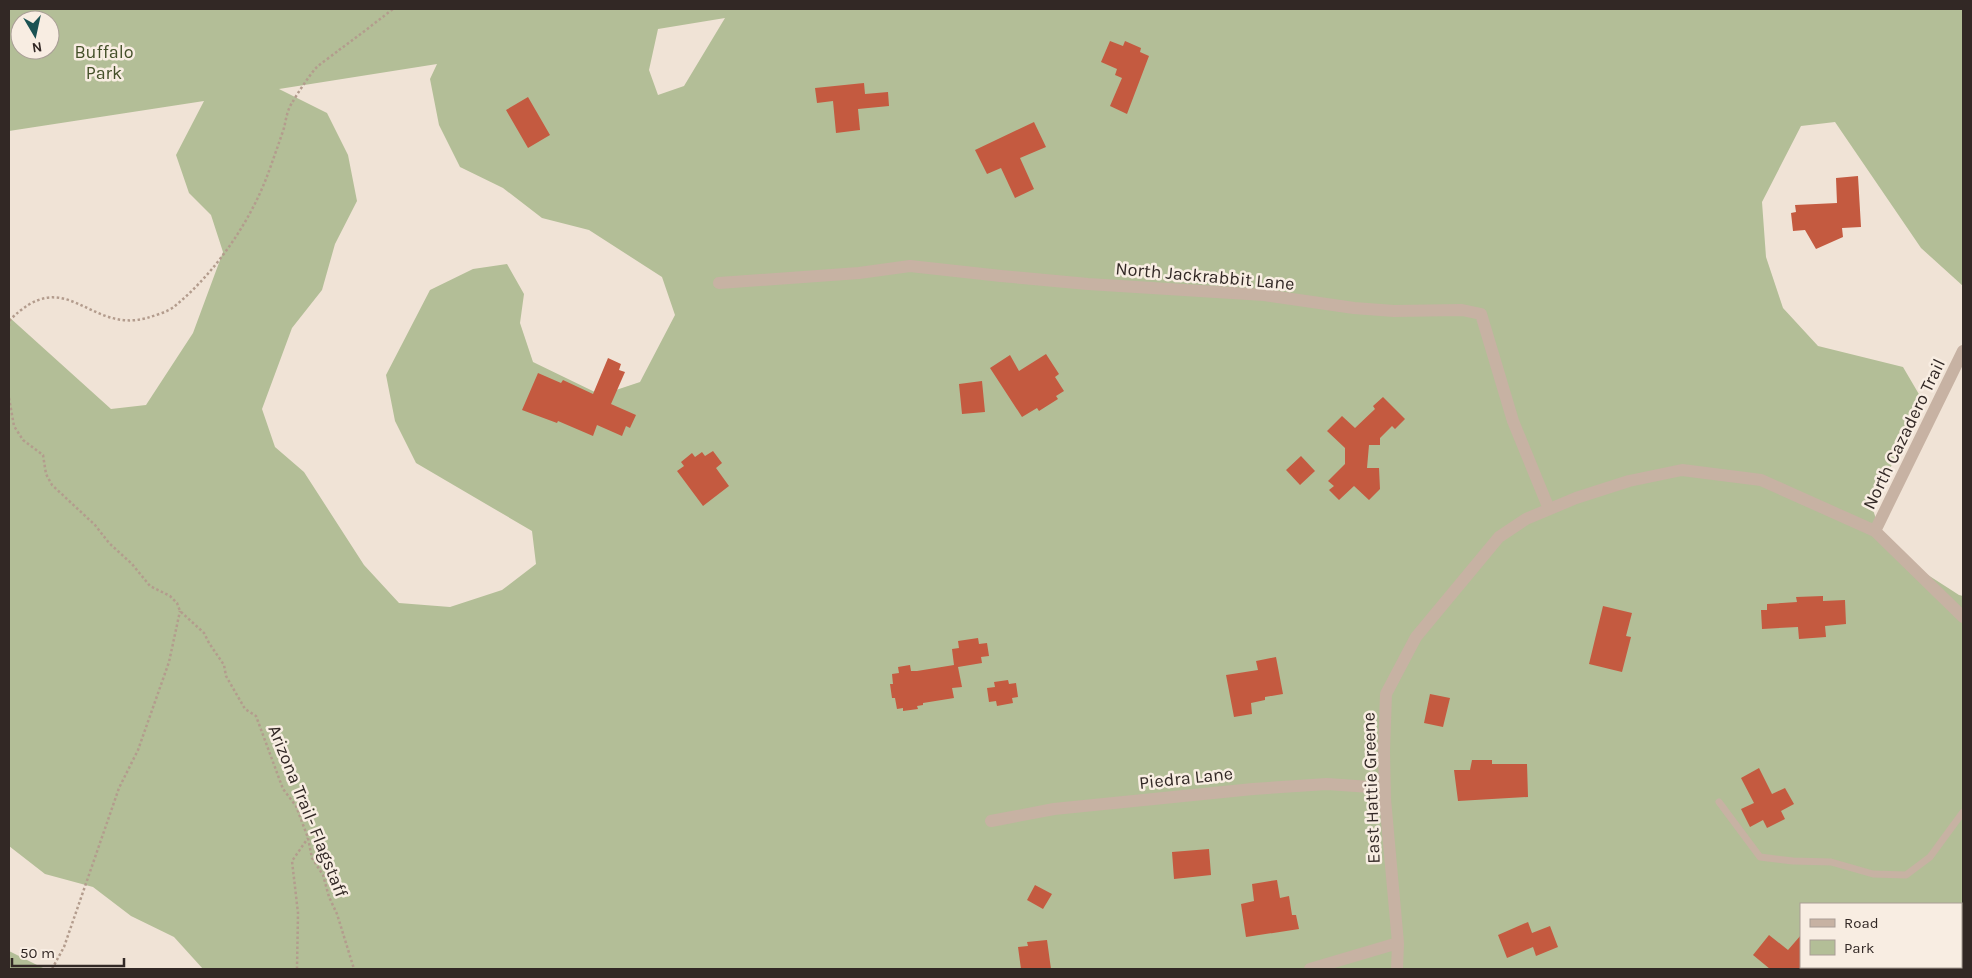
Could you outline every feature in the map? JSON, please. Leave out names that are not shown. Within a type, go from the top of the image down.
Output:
[{"type":"street","name":"North Jackrabbit Lane","points":[[719,283],[859,273],[910,266],[1069,282],[1264,295],[1394,312],[1462,310],[1481,314],[1513,421],[1549,509]]},
{"type":"street","name":"North Cazadero Trail","points":[[1876,531],[1963,351]]},
{"type":"street","name":"East Hattie Greene","points":[[1397,969],[1398,943],[1385,788],[1386,694],[1416,637],[1499,536],[1526,519],[1576,498],[1629,481],[1682,470],[1761,480],[1876,531],[1963,617]]},
{"type":"street","name":"Piedra Lane","points":[[991,821],[1054,809],[1253,789],[1327,784],[1385,788]]},
{"type":"street","points":[[1310,969],[1398,943]]},
{"type":"lane","points":[[1719,802],[1760,857],[1794,861],[1831,862],[1873,874],[1906,875],[1930,857],[1963,812]]},
{"type":"path","points":[[9,326],[9,321],[16,313],[35,300],[48,297],[70,299],[105,317],[118,320],[137,320],[154,316],[173,307],[208,273],[249,214],[268,173],[291,104],[315,69],[393,9]]},
{"type":"path","name":"Arizona Trail- Flagstaff","points":[[9,398],[14,426],[23,440],[43,455],[46,474],[52,485],[95,525],[109,543],[132,564],[150,586],[170,596],[177,603],[180,612],[204,633],[224,666],[226,676],[245,709],[256,716],[284,789],[296,806],[308,838],[312,858],[323,875],[354,969]]},
{"type":"path","points":[[52,969],[64,947],[119,788],[138,750],[169,662],[180,612]]},
{"type":"path","points":[[297,969],[298,914],[292,861],[308,838]]},
{"type":"green space","name":"Buffalo Park","points":[[9,9],[1963,9],[1963,286],[1921,248],[1835,122],[1801,126],[1762,202],[1766,257],[1783,308],[1818,346],[1903,367],[1920,396],[1873,510],[1886,548],[1963,596],[1963,969],[203,969],[174,937],[131,916],[93,887],[45,874],[9,846],[9,317],[111,409],[146,405],[193,333],[223,252],[211,215],[189,193],[176,155],[204,101],[9,131]],"holes":[[[725,18],[684,86],[658,95],[649,70],[658,29]],[[437,64],[430,79],[439,125],[460,167],[503,188],[542,218],[589,230],[662,277],[675,315],[640,382],[601,395],[533,362],[520,323],[524,294],[507,264],[473,269],[430,290],[386,375],[395,421],[416,463],[532,531],[536,564],[502,590],[450,607],[399,603],[364,565],[304,472],[275,447],[262,409],[292,328],[322,290],[335,244],[357,201],[348,155],[327,113],[279,89]]]},
{"type":"green space","points":[[9,951],[45,969],[9,969]]},
{"type":"building","points":[[1110,41],[1123,46],[1125,41],[1141,48],[1140,52],[1149,56],[1127,114],[1110,106],[1122,78],[1115,75],[1117,69],[1101,62]]},
{"type":"building","points":[[864,83],[865,94],[888,92],[889,106],[858,109],[860,130],[836,133],[833,101],[817,103],[815,88]]},
{"type":"building","points":[[528,97],[550,135],[528,148],[506,110]]},
{"type":"building","points":[[1034,122],[1046,147],[1020,158],[1034,189],[1015,198],[1001,168],[987,174],[975,150]]},
{"type":"building","points":[[1858,176],[1861,227],[1842,228],[1843,237],[1816,249],[1805,230],[1793,231],[1791,213],[1796,212],[1795,205],[1837,203],[1836,178]]},
{"type":"building","points":[[1046,354],[1059,374],[1055,377],[1064,391],[1056,396],[1058,399],[1039,411],[1037,408],[1022,417],[990,368],[1010,355],[1019,371]]},
{"type":"building","points":[[608,358],[621,364],[619,370],[625,372],[611,404],[636,415],[630,428],[626,426],[622,436],[597,425],[593,436],[558,421],[557,423],[522,410],[538,373],[561,383],[563,380],[593,394]]},
{"type":"building","points":[[982,381],[985,412],[962,414],[959,384]]},
{"type":"building","points":[[1383,397],[1405,419],[1395,429],[1392,426],[1380,438],[1380,445],[1369,445],[1367,468],[1379,468],[1380,489],[1369,500],[1354,486],[1339,500],[1329,490],[1334,486],[1328,481],[1345,464],[1345,448],[1327,431],[1342,416],[1355,428],[1375,409],[1373,406]]},
{"type":"building","points":[[713,451],[722,463],[716,468],[729,486],[703,506],[677,471],[684,466],[681,462],[692,453],[695,457],[702,452],[705,456]]},
{"type":"building","points":[[1301,456],[1315,471],[1300,485],[1286,470]]},
{"type":"building","points":[[1823,596],[1823,601],[1845,600],[1846,624],[1825,626],[1826,637],[1799,639],[1798,627],[1762,629],[1761,610],[1767,610],[1767,604],[1797,602],[1796,597]]},
{"type":"building","points":[[1603,606],[1632,613],[1626,636],[1631,637],[1622,672],[1589,664]]},
{"type":"building","points":[[978,638],[979,644],[987,643],[989,656],[981,657],[982,663],[958,667],[962,687],[952,688],[954,698],[923,703],[923,705],[917,706],[918,709],[903,711],[903,708],[897,709],[895,698],[892,698],[890,684],[893,684],[892,674],[899,673],[898,667],[910,665],[911,671],[917,671],[954,665],[952,649],[959,648],[958,641]]},
{"type":"building","points":[[1276,657],[1283,694],[1265,697],[1265,700],[1251,703],[1252,714],[1234,717],[1226,675],[1258,670],[1256,661]]},
{"type":"building","points":[[1008,680],[1009,684],[1016,683],[1018,697],[1012,698],[1013,703],[997,706],[996,701],[989,702],[987,688],[995,687],[994,682]]},
{"type":"building","points":[[1430,694],[1450,698],[1443,727],[1424,723]]},
{"type":"building","points":[[1472,760],[1492,760],[1492,764],[1527,764],[1528,797],[1458,801],[1454,770],[1470,770]]},
{"type":"building","points":[[1759,768],[1772,794],[1785,788],[1794,804],[1781,811],[1785,819],[1767,828],[1763,820],[1750,827],[1741,809],[1754,803],[1741,778]]},
{"type":"building","points":[[1209,849],[1211,875],[1174,879],[1172,852]]},
{"type":"building","points":[[1277,880],[1280,898],[1289,896],[1292,915],[1296,915],[1299,929],[1246,937],[1241,904],[1254,901],[1252,884]]},
{"type":"building","points":[[1035,885],[1052,894],[1043,909],[1027,900]]},
{"type":"building","points":[[1528,922],[1532,933],[1550,926],[1558,947],[1536,956],[1533,947],[1507,958],[1498,935]]},
{"type":"building","points":[[1769,935],[1788,950],[1800,936],[1801,969],[1770,969],[1753,955]]},
{"type":"building","points":[[1047,940],[1051,969],[1021,969],[1018,947],[1028,946],[1027,942]]}]
